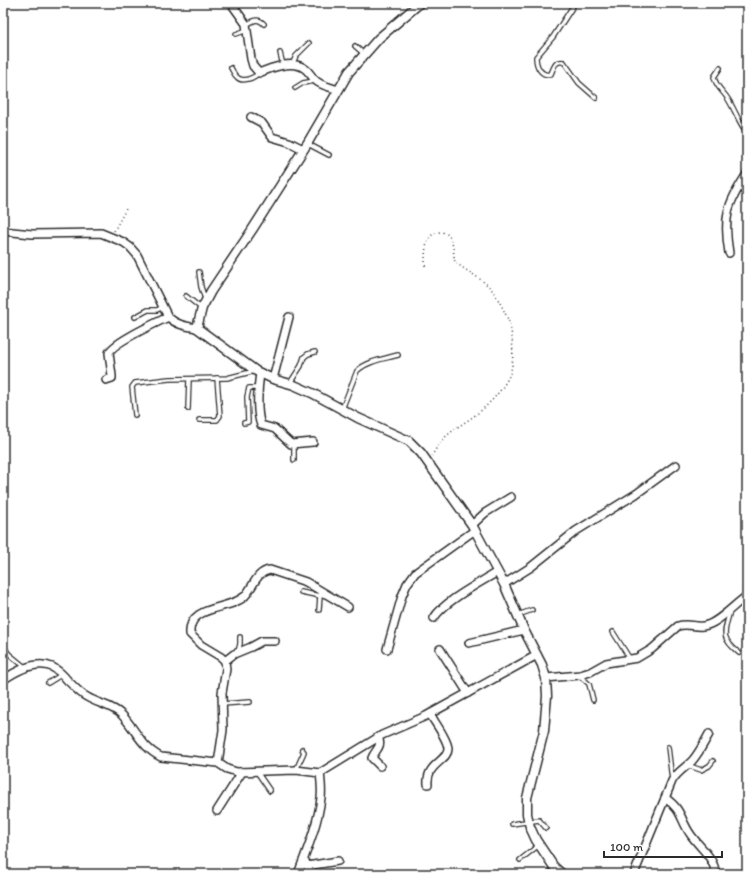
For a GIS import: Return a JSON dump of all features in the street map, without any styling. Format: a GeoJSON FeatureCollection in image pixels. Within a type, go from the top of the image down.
{"type":"FeatureCollection","features":[{"type":"Feature","properties":{"kind":"street"},"geometry":{"type":"LineString","coordinates":[[230,3],[246,27],[251,59],[259,73],[275,67],[292,66],[304,68],[321,84],[338,90]]}},
{"type":"Feature","properties":{"kind":"street"},"geometry":{"type":"LineString","coordinates":[[197,328],[202,308],[206,300],[305,146],[349,72],[364,54],[420,3]]}},
{"type":"Feature","properties":{"kind":"street"},"geometry":{"type":"LineString","coordinates":[[251,118],[262,123],[272,137],[305,146]]}},
{"type":"Feature","properties":{"kind":"street"},"geometry":{"type":"LineString","coordinates":[[729,253],[726,230],[727,213],[731,199],[747,174]]}},
{"type":"Feature","properties":{"kind":"street"},"geometry":{"type":"LineString","coordinates":[[3,231],[32,234],[90,232],[101,233],[112,237],[130,247],[137,255],[168,317],[174,323],[182,326],[197,328],[258,372],[312,393],[409,441],[421,453],[428,465],[474,528],[504,584],[524,630],[537,654],[546,678],[547,712],[526,807],[528,821],[533,834],[554,867],[562,874]]}},
{"type":"Feature","properties":{"kind":"street"},"geometry":{"type":"LineString","coordinates":[[106,380],[112,378],[109,353],[110,350],[120,342],[168,317]]}},
{"type":"Feature","properties":{"kind":"street"},"geometry":{"type":"LineString","coordinates":[[273,379],[289,318]]}},
{"type":"Feature","properties":{"kind":"street"},"geometry":{"type":"LineString","coordinates":[[258,372],[259,415],[261,426],[275,429],[290,443],[313,442]]}},
{"type":"Feature","properties":{"kind":"street"},"geometry":{"type":"LineString","coordinates":[[504,584],[531,567],[576,531],[636,494],[676,465]]}},
{"type":"Feature","properties":{"kind":"street"},"geometry":{"type":"LineString","coordinates":[[387,649],[402,596],[407,584],[415,573],[474,528],[488,510],[511,497]]}},
{"type":"Feature","properties":{"kind":"street"},"geometry":{"type":"LineString","coordinates":[[218,763],[223,730],[222,693],[226,669],[225,662],[222,657],[212,653],[190,634],[193,621],[203,612],[238,601],[244,597],[260,574],[264,571],[270,570],[277,571],[306,582],[324,595],[348,607]]}},
{"type":"Feature","properties":{"kind":"street"},"geometry":{"type":"LineString","coordinates":[[434,618],[437,612],[448,603],[497,572]]}},
{"type":"Feature","properties":{"kind":"street"},"geometry":{"type":"LineString","coordinates":[[546,678],[580,675],[606,664],[637,658],[645,654],[678,626],[682,624],[703,626],[710,625],[746,596]]}},
{"type":"Feature","properties":{"kind":"street"},"geometry":{"type":"LineString","coordinates":[[469,643],[524,630]]}},
{"type":"Feature","properties":{"kind":"street"},"geometry":{"type":"LineString","coordinates":[[225,662],[238,652],[251,648],[262,641],[275,641]]}},
{"type":"Feature","properties":{"kind":"street"},"geometry":{"type":"LineString","coordinates":[[440,649],[468,693]]}},
{"type":"Feature","properties":{"kind":"street"},"geometry":{"type":"LineString","coordinates":[[3,680],[14,672],[26,668],[47,666],[56,670],[85,696],[110,707],[120,714],[135,731],[146,748],[161,757],[218,763],[227,769],[242,772],[296,770],[320,773],[378,737],[430,714],[537,654]]}},
{"type":"Feature","properties":{"kind":"street"},"geometry":{"type":"LineString","coordinates":[[428,784],[427,777],[429,772],[433,766],[447,754],[448,748],[446,740],[430,714]]}},
{"type":"Feature","properties":{"kind":"street"},"geometry":{"type":"LineString","coordinates":[[634,874],[672,781],[680,770],[687,766],[698,754],[709,734]]}},
{"type":"Feature","properties":{"kind":"street"},"geometry":{"type":"LineString","coordinates":[[378,737],[380,744],[372,758],[380,766]]}},
{"type":"Feature","properties":{"kind":"street"},"geometry":{"type":"LineString","coordinates":[[217,811],[242,772]]}},
{"type":"Feature","properties":{"kind":"street"},"geometry":{"type":"LineString","coordinates":[[298,874],[305,863],[321,798],[320,773]]}},
{"type":"Feature","properties":{"kind":"street"},"geometry":{"type":"LineString","coordinates":[[665,798],[678,808],[691,835],[710,858],[714,865],[716,874]]}},
{"type":"Feature","properties":{"kind":"street"},"geometry":{"type":"LineString","coordinates":[[305,863],[338,861]]}},
{"type":"Feature","properties":{"kind":"street"},"geometry":{"type":"LineString","coordinates":[[305,863],[312,874]]}},
{"type":"Feature","properties":{"kind":"lane"},"geometry":{"type":"LineString","coordinates":[[575,3],[554,37],[536,57],[536,61],[539,69],[544,75],[551,74],[555,63],[564,62],[579,83],[596,98]]}},
{"type":"Feature","properties":{"kind":"lane"},"geometry":{"type":"LineString","coordinates":[[236,34],[257,20],[261,20],[264,24]]}},
{"type":"Feature","properties":{"kind":"lane"},"geometry":{"type":"LineString","coordinates":[[292,66],[296,56],[309,43]]}},
{"type":"Feature","properties":{"kind":"lane"},"geometry":{"type":"LineString","coordinates":[[354,46],[364,54]]}},
{"type":"Feature","properties":{"kind":"lane"},"geometry":{"type":"LineString","coordinates":[[280,53],[284,66]]}},
{"type":"Feature","properties":{"kind":"lane"},"geometry":{"type":"LineString","coordinates":[[231,68],[238,79],[250,79],[259,73]]}},
{"type":"Feature","properties":{"kind":"lane"},"geometry":{"type":"LineString","coordinates":[[720,68],[714,77],[715,82],[728,99],[747,133]]}},
{"type":"Feature","properties":{"kind":"lane"},"geometry":{"type":"LineString","coordinates":[[295,88],[304,83],[315,80]]}},
{"type":"Feature","properties":{"kind":"lane"},"geometry":{"type":"LineString","coordinates":[[305,146],[329,155]]}},
{"type":"Feature","properties":{"kind":"lane"},"geometry":{"type":"LineString","coordinates":[[199,272],[201,287],[206,300]]}},
{"type":"Feature","properties":{"kind":"lane"},"geometry":{"type":"LineString","coordinates":[[186,296],[202,308]]}},
{"type":"Feature","properties":{"kind":"lane"},"geometry":{"type":"LineString","coordinates":[[135,317],[148,310],[157,310],[163,307]]}},
{"type":"Feature","properties":{"kind":"lane"},"geometry":{"type":"LineString","coordinates":[[289,384],[301,366],[304,357],[315,352]]}},
{"type":"Feature","properties":{"kind":"lane"},"geometry":{"type":"LineString","coordinates":[[342,409],[357,371],[361,367],[398,355]]}},
{"type":"Feature","properties":{"kind":"lane"},"geometry":{"type":"LineString","coordinates":[[134,415],[132,387],[135,383],[169,379],[233,377],[258,372]]}},
{"type":"Feature","properties":{"kind":"lane"},"geometry":{"type":"LineString","coordinates":[[188,378],[188,409]]}},
{"type":"Feature","properties":{"kind":"lane"},"geometry":{"type":"LineString","coordinates":[[199,420],[217,420],[220,416],[217,378]]}},
{"type":"Feature","properties":{"kind":"lane"},"geometry":{"type":"LineString","coordinates":[[244,423],[248,422],[247,397],[249,388],[258,388]]}},
{"type":"Feature","properties":{"kind":"lane"},"geometry":{"type":"LineString","coordinates":[[294,444],[294,460]]}},
{"type":"Feature","properties":{"kind":"lane"},"geometry":{"type":"LineString","coordinates":[[301,592],[324,595],[319,610]]}},
{"type":"Feature","properties":{"kind":"lane"},"geometry":{"type":"LineString","coordinates":[[731,608],[725,633],[726,638],[730,644],[740,652]]}},
{"type":"Feature","properties":{"kind":"lane"},"geometry":{"type":"LineString","coordinates":[[517,615],[532,610]]}},
{"type":"Feature","properties":{"kind":"lane"},"geometry":{"type":"LineString","coordinates":[[613,632],[630,659]]}},
{"type":"Feature","properties":{"kind":"lane"},"geometry":{"type":"LineString","coordinates":[[238,652],[240,637]]}},
{"type":"Feature","properties":{"kind":"lane"},"geometry":{"type":"LineString","coordinates":[[3,646],[26,668]]}},
{"type":"Feature","properties":{"kind":"lane"},"geometry":{"type":"LineString","coordinates":[[48,683],[61,675]]}},
{"type":"Feature","properties":{"kind":"lane"},"geometry":{"type":"LineString","coordinates":[[580,675],[589,684],[593,700]]}},
{"type":"Feature","properties":{"kind":"lane"},"geometry":{"type":"LineString","coordinates":[[222,704],[250,702]]}},
{"type":"Feature","properties":{"kind":"lane"},"geometry":{"type":"LineString","coordinates":[[668,747],[672,781]]}},
{"type":"Feature","properties":{"kind":"lane"},"geometry":{"type":"LineString","coordinates":[[296,770],[304,752],[302,749]]}},
{"type":"Feature","properties":{"kind":"lane"},"geometry":{"type":"LineString","coordinates":[[687,766],[701,770],[713,761]]}},
{"type":"Feature","properties":{"kind":"lane"},"geometry":{"type":"LineString","coordinates":[[257,772],[270,791]]}},
{"type":"Feature","properties":{"kind":"lane"},"geometry":{"type":"LineString","coordinates":[[512,824],[539,820],[546,828]]}},
{"type":"Feature","properties":{"kind":"lane"},"geometry":{"type":"LineString","coordinates":[[520,860],[539,845]]}},
{"type":"Feature","properties":{"kind":"path"},"geometry":{"type":"LineString","coordinates":[[112,237],[126,209]]}},
{"type":"Feature","properties":{"kind":"path"},"geometry":{"type":"LineString","coordinates":[[425,266],[425,251],[431,236],[438,232],[448,235],[456,262],[486,284],[501,306],[509,322],[512,350],[512,366],[510,376],[504,385],[484,408],[445,436],[434,452],[428,465]]}}]}
